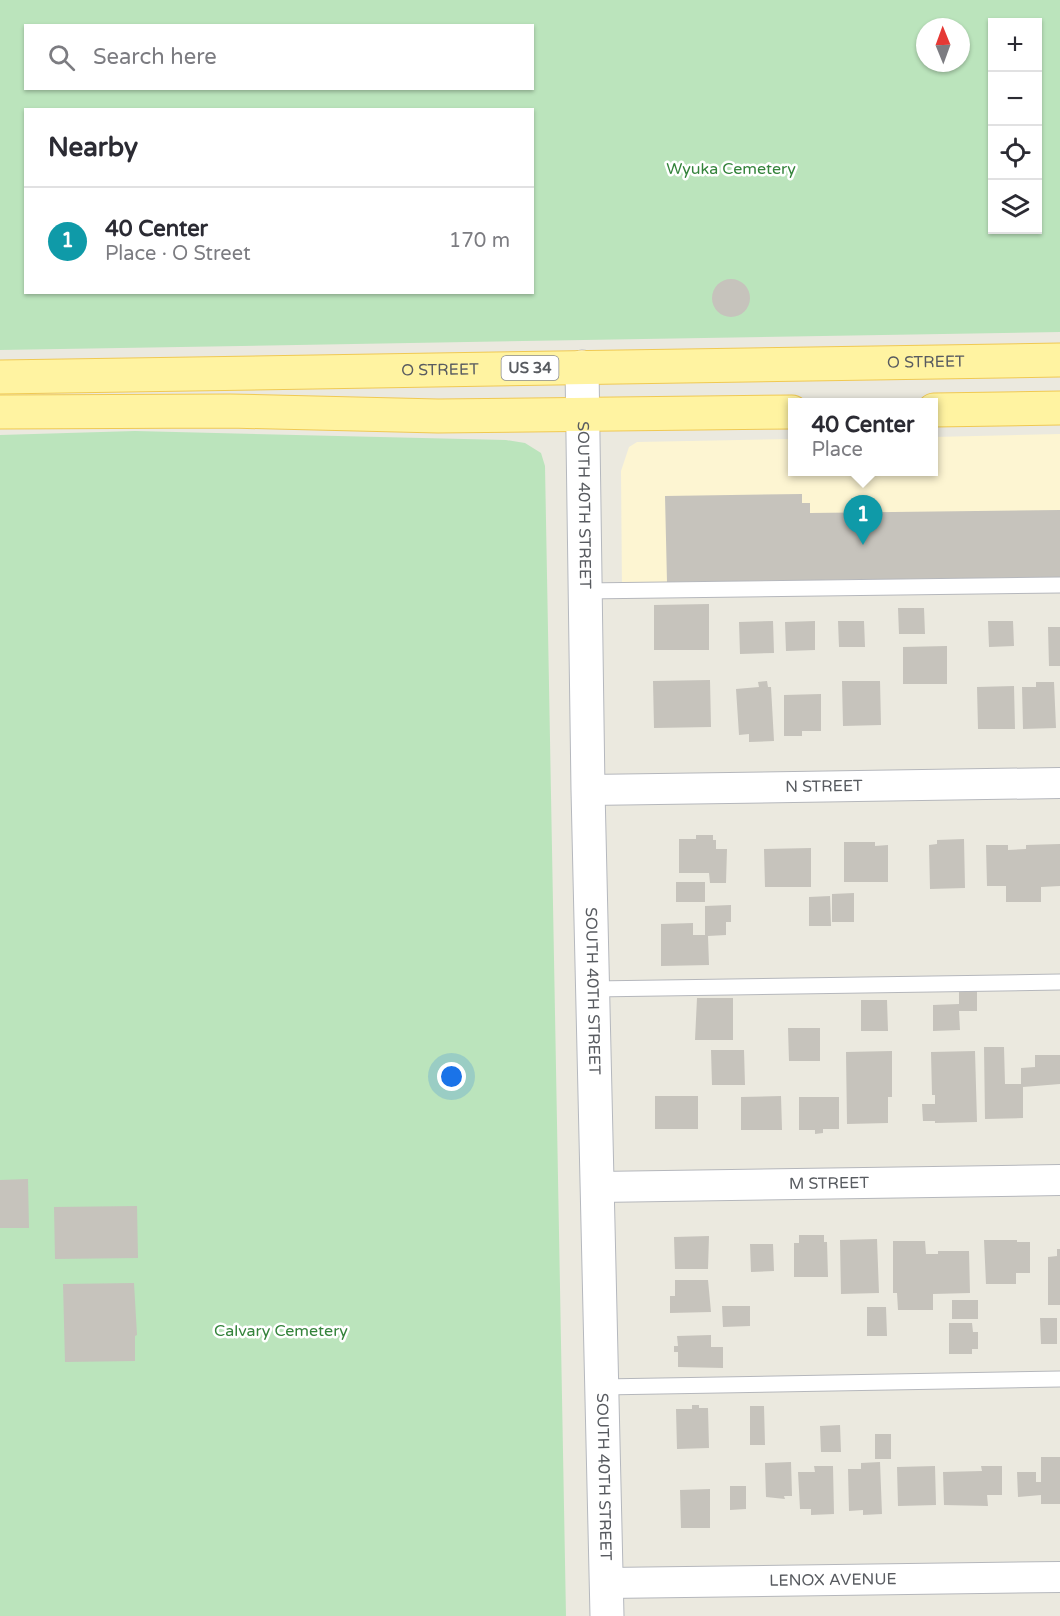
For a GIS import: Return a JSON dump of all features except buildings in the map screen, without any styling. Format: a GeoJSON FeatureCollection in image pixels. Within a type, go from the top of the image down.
{"type":"FeatureCollection","features":[{"type":"Feature","properties":{"kind":"main road","name":"O STREET"},"geometry":{"type":"LineString","coordinates":[[0,377],[1060,360]]}},
{"type":"Feature","properties":{"kind":"main road","name":"SOUTH 40TH STREET"},"geometry":{"type":"LineString","coordinates":[[582,367],[584,591],[607,1616]]}},
{"type":"Feature","properties":{"kind":"main road"},"geometry":{"type":"LineString","coordinates":[[938,410],[1060,408]]}},
{"type":"Feature","properties":{"kind":"main road"},"geometry":{"type":"LineString","coordinates":[[0,412],[230,411],[438,416],[788,412]]}},
{"type":"Feature","properties":{"kind":"street","name":"N STREET"},"geometry":{"type":"LineString","coordinates":[[588,790],[1060,783]]}},
{"type":"Feature","properties":{"kind":"street","name":"M STREET"},"geometry":{"type":"LineString","coordinates":[[598,1187],[1060,1180]]}},
{"type":"Feature","properties":{"kind":"street","name":"LENOX AVENUE"},"geometry":{"type":"LineString","coordinates":[[607,1583],[1060,1577]]}},
{"type":"Feature","properties":{"kind":"lane"},"geometry":{"type":"LineString","coordinates":[[584,591],[1060,585]]}},
{"type":"Feature","properties":{"kind":"lane"},"geometry":{"type":"LineString","coordinates":[[593,989],[1060,982]]}},
{"type":"Feature","properties":{"kind":"lane"},"geometry":{"type":"LineString","coordinates":[[602,1386],[1060,1379]]}},
{"type":"Feature","properties":{"kind":"shaded area"},"geometry":{"type":"Polygon","coordinates":[[[1060,434],[1060,585],[622,591],[621,471],[629,447],[637,442],[788,439],[788,476],[938,476],[938,437],[1060,434]]]}},
{"type":"Feature","properties":{"kind":"green space","name":"Wyuka Cemetery"},"geometry":{"type":"Polygon","coordinates":[[[0,0],[1060,0],[1060,332],[0,350],[0,0]]]}},
{"type":"Feature","properties":{"kind":"green space","name":"Calvary Cemetery"},"geometry":{"type":"Polygon","coordinates":[[[135,431],[506,440],[525,443],[541,453],[545,466],[566,1616],[0,1616],[0,435],[135,431]]]}},
{"type":"Feature","properties":{"kind":"place","name":"40 Center"},"geometry":{"type":"Point","coordinates":[863,545]}}]}
